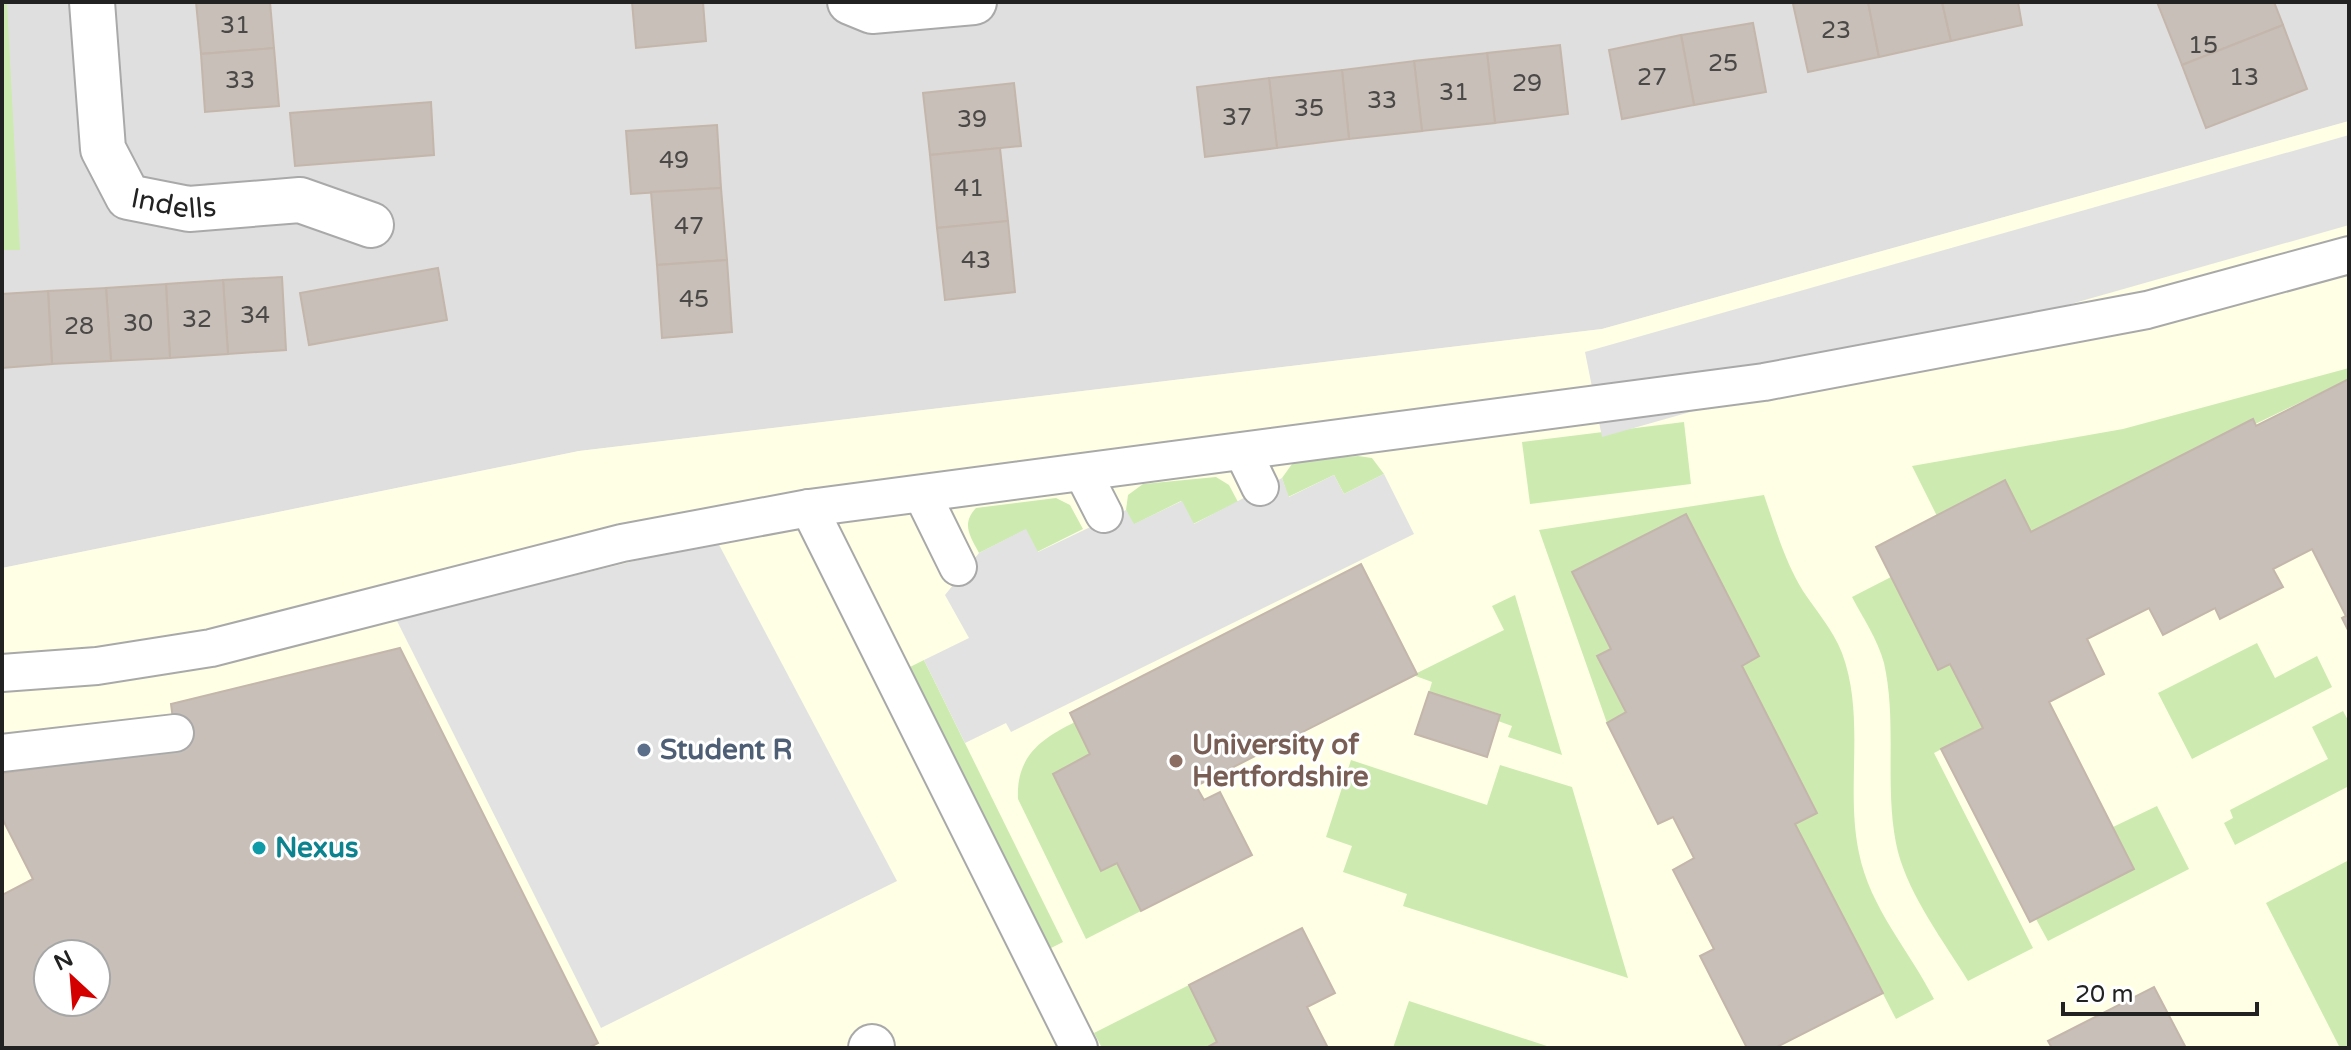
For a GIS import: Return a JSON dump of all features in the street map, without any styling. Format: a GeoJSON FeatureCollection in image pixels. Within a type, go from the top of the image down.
{"type":"FeatureCollection","features":[{"type":"Feature","properties":{"kind":"street","name":"Indells"},"geometry":{"type":"LineString","coordinates":[[92,2],[103,149],[128,197],[189,209],[300,200],[371,225]]}},
{"type":"Feature","properties":{"kind":"street"},"geometry":{"type":"LineString","coordinates":[[850,2],[872,11],[974,2]]}},
{"type":"Feature","properties":{"kind":"lane"},"geometry":{"type":"LineString","coordinates":[[2,673],[97,666],[211,648],[622,543],[809,508],[1764,382],[2147,310],[2349,255]]}},
{"type":"Feature","properties":{"kind":"lane"},"geometry":{"type":"LineString","coordinates":[[1243,452],[1260,487]]}},
{"type":"Feature","properties":{"kind":"lane"},"geometry":{"type":"LineString","coordinates":[[1083,473],[1104,514]]}},
{"type":"Feature","properties":{"kind":"lane"},"geometry":{"type":"LineString","coordinates":[[922,494],[958,567]]}},
{"type":"Feature","properties":{"kind":"lane"},"geometry":{"type":"LineString","coordinates":[[809,508],[1079,1048]]}},
{"type":"Feature","properties":{"kind":"lane"},"geometry":{"type":"LineString","coordinates":[[2,753],[175,733]]}},
{"type":"Feature","properties":{"kind":"shaded area"},"geometry":{"type":"Polygon","coordinates":[[[2,2],[2349,2],[2349,121],[1602,329],[579,451],[2,568],[2,2]]]}},
{"type":"Feature","properties":{"kind":"shaded area","name":"University of Hertfordshire"},"geometry":{"type":"Polygon","coordinates":[[[2349,121],[2349,1048],[2,1048],[2,568],[579,451],[1602,329],[2349,121]]]}},
{"type":"Feature","properties":{"kind":"shaded area"},"geometry":{"type":"Polygon","coordinates":[[[2349,135],[2349,225],[1602,437],[1585,352],[2349,135]]]}},
{"type":"Feature","properties":{"kind":"shaded area"},"geometry":{"type":"Polygon","coordinates":[[[1384,474],[1414,534],[1011,732],[1006,723],[965,743],[924,660],[969,638],[945,595],[979,553],[1026,529],[1038,552],[1126,510],[1134,524],[1182,501],[1194,524],[1282,478],[1289,497],[1334,475],[1344,494],[1384,474]]]}},
{"type":"Feature","properties":{"kind":"shaded area","name":"Student R"},"geometry":{"type":"Polygon","coordinates":[[[717,541],[897,881],[601,1028],[396,619],[717,541]]]}},
{"type":"Feature","properties":{"kind":"green space"},"geometry":{"type":"Polygon","coordinates":[[[2,2],[7,2],[20,250],[2,250],[2,2]]]}},
{"type":"Feature","properties":{"kind":"green space"},"geometry":{"type":"Polygon","coordinates":[[[2349,368],[2349,379],[2031,532],[1937,516],[1912,466],[2123,429],[2349,368]]]}},
{"type":"Feature","properties":{"kind":"green space"},"geometry":{"type":"Polygon","coordinates":[[[1684,422],[1691,484],[1530,504],[1522,442],[1684,422]]]}},
{"type":"Feature","properties":{"kind":"green space"},"geometry":{"type":"Polygon","coordinates":[[[1372,458],[1384,474],[1344,494],[1334,475],[1288,497],[1282,478],[1292,464],[1300,460],[1372,458]]]}},
{"type":"Feature","properties":{"kind":"green space"},"geometry":{"type":"Polygon","coordinates":[[[1216,477],[1229,485],[1238,502],[1193,524],[1181,501],[1133,525],[1126,510],[1128,495],[1143,484],[1216,477]]]}},
{"type":"Feature","properties":{"kind":"green space"},"geometry":{"type":"Polygon","coordinates":[[[1764,495],[1791,568],[1834,637],[1849,678],[1854,727],[1855,828],[1864,873],[1881,910],[1934,999],[1896,1019],[1795,824],[1817,812],[1742,666],[1759,656],[1686,514],[1572,572],[1611,649],[1598,657],[1626,712],[1607,723],[1539,530],[1764,495]]]}},
{"type":"Feature","properties":{"kind":"green space"},"geometry":{"type":"Polygon","coordinates":[[[1056,498],[1070,505],[1083,529],[1037,552],[1025,530],[979,553],[968,525],[976,508],[1056,498]]]}},
{"type":"Feature","properties":{"kind":"green space"},"geometry":{"type":"Polygon","coordinates":[[[1891,577],[1938,669],[1950,664],[1983,728],[1934,753],[2033,948],[1968,981],[1919,902],[1898,852],[1891,805],[1890,710],[1884,663],[1852,597],[1891,577]]]}},
{"type":"Feature","properties":{"kind":"green space"},"geometry":{"type":"Polygon","coordinates":[[[1515,595],[1562,755],[1508,737],[1512,726],[1498,721],[1500,714],[1429,692],[1432,682],[1413,675],[1504,630],[1492,606],[1515,595]]]}},
{"type":"Feature","properties":{"kind":"green space"},"geometry":{"type":"Polygon","coordinates":[[[2257,643],[2275,678],[2317,656],[2332,687],[2192,759],[2158,693],[2257,643]]]}},
{"type":"Feature","properties":{"kind":"green space"},"geometry":{"type":"Polygon","coordinates":[[[924,660],[1063,942],[1049,949],[908,668],[924,660]]]}},
{"type":"Feature","properties":{"kind":"green space"},"geometry":{"type":"Polygon","coordinates":[[[2343,711],[2349,722],[2349,786],[2235,845],[2224,823],[2233,818],[2230,810],[2328,759],[2312,727],[2343,711]]]}},
{"type":"Feature","properties":{"kind":"green space"},"geometry":{"type":"Polygon","coordinates":[[[1075,722],[1090,754],[1053,774],[1101,870],[1117,863],[1141,911],[1086,939],[1018,799],[1021,772],[1033,751],[1051,735],[1075,722]]]}},
{"type":"Feature","properties":{"kind":"green space"},"geometry":{"type":"Polygon","coordinates":[[[1351,760],[1487,805],[1500,765],[1572,787],[1628,978],[1403,906],[1407,894],[1343,872],[1352,846],[1326,837],[1351,760]]]}},
{"type":"Feature","properties":{"kind":"green space"},"geometry":{"type":"Polygon","coordinates":[[[2157,806],[2189,869],[2048,941],[2036,919],[2134,869],[2113,827],[2157,806]]]}},
{"type":"Feature","properties":{"kind":"green space"},"geometry":{"type":"Polygon","coordinates":[[[2349,860],[2349,1048],[2340,1048],[2266,903],[2349,860]]]}},
{"type":"Feature","properties":{"kind":"green space"},"geometry":{"type":"Polygon","coordinates":[[[1189,985],[1217,1042],[1206,1048],[1102,1048],[1094,1033],[1189,985]]]}},
{"type":"Feature","properties":{"kind":"green space"},"geometry":{"type":"Polygon","coordinates":[[[1409,1001],[1553,1048],[1393,1048],[1409,1001]]]}},
{"type":"Feature","properties":{"kind":"building"},"geometry":{"type":"Polygon","coordinates":[[[196,2],[270,2],[274,48],[201,54],[196,2]]]}},
{"type":"Feature","properties":{"kind":"building"},"geometry":{"type":"Polygon","coordinates":[[[632,2],[703,2],[706,41],[636,48],[632,2]]]}},
{"type":"Feature","properties":{"kind":"building"},"geometry":{"type":"Polygon","coordinates":[[[1868,2],[1879,57],[1808,72],[1793,4],[1868,2]]]}},
{"type":"Feature","properties":{"kind":"building"},"geometry":{"type":"Polygon","coordinates":[[[1868,2],[1942,2],[1951,41],[1879,57],[1868,2]]]}},
{"type":"Feature","properties":{"kind":"building"},"geometry":{"type":"Polygon","coordinates":[[[1942,2],[2018,2],[2022,25],[1951,41],[1942,2]]]}},
{"type":"Feature","properties":{"kind":"building"},"geometry":{"type":"Polygon","coordinates":[[[2157,2],[2274,2],[2283,25],[2182,65],[2157,2]]]}},
{"type":"Feature","properties":{"kind":"building"},"geometry":{"type":"Polygon","coordinates":[[[1753,23],[1766,92],[1694,105],[1681,35],[1753,23]]]}},
{"type":"Feature","properties":{"kind":"building"},"geometry":{"type":"Polygon","coordinates":[[[2283,25],[2307,89],[2206,128],[2182,65],[2283,25]]]}},
{"type":"Feature","properties":{"kind":"building"},"geometry":{"type":"Polygon","coordinates":[[[1681,35],[1694,105],[1622,119],[1609,50],[1681,35]]]}},
{"type":"Feature","properties":{"kind":"building"},"geometry":{"type":"Polygon","coordinates":[[[1560,45],[1568,114],[1495,123],[1487,53],[1560,45]]]}},
{"type":"Feature","properties":{"kind":"building"},"geometry":{"type":"Polygon","coordinates":[[[274,48],[279,106],[205,112],[201,54],[274,48]]]}},
{"type":"Feature","properties":{"kind":"building"},"geometry":{"type":"Polygon","coordinates":[[[1487,53],[1495,123],[1422,131],[1414,61],[1487,53]]]}},
{"type":"Feature","properties":{"kind":"building"},"geometry":{"type":"Polygon","coordinates":[[[1414,61],[1422,131],[1349,139],[1342,70],[1414,61]]]}},
{"type":"Feature","properties":{"kind":"building"},"geometry":{"type":"Polygon","coordinates":[[[1342,70],[1349,139],[1277,148],[1269,78],[1342,70]]]}},
{"type":"Feature","properties":{"kind":"building"},"geometry":{"type":"Polygon","coordinates":[[[1269,78],[1277,148],[1205,157],[1197,87],[1269,78]]]}},
{"type":"Feature","properties":{"kind":"building"},"geometry":{"type":"Polygon","coordinates":[[[1014,83],[1021,146],[930,155],[923,93],[1014,83]]]}},
{"type":"Feature","properties":{"kind":"building"},"geometry":{"type":"Polygon","coordinates":[[[431,102],[434,155],[295,166],[290,113],[431,102]]]}},
{"type":"Feature","properties":{"kind":"building"},"geometry":{"type":"Polygon","coordinates":[[[717,125],[721,188],[631,194],[626,131],[717,125]]]}},
{"type":"Feature","properties":{"kind":"building"},"geometry":{"type":"Polygon","coordinates":[[[1000,148],[1008,221],[937,228],[930,155],[1000,148]]]}},
{"type":"Feature","properties":{"kind":"building"},"geometry":{"type":"Polygon","coordinates":[[[721,188],[727,260],[657,265],[651,192],[721,188]]]}},
{"type":"Feature","properties":{"kind":"building"},"geometry":{"type":"Polygon","coordinates":[[[1008,221],[1015,292],[945,300],[937,228],[1008,221]]]}},
{"type":"Feature","properties":{"kind":"building"},"geometry":{"type":"Polygon","coordinates":[[[727,260],[732,332],[662,338],[657,265],[727,260]]]}},
{"type":"Feature","properties":{"kind":"building"},"geometry":{"type":"Polygon","coordinates":[[[438,268],[447,320],[309,345],[300,293],[438,268]]]}},
{"type":"Feature","properties":{"kind":"building"},"geometry":{"type":"Polygon","coordinates":[[[282,277],[286,350],[228,354],[223,280],[282,277]]]}},
{"type":"Feature","properties":{"kind":"building"},"geometry":{"type":"Polygon","coordinates":[[[223,280],[228,354],[170,358],[166,284],[223,280]]]}},
{"type":"Feature","properties":{"kind":"building"},"geometry":{"type":"Polygon","coordinates":[[[166,284],[170,358],[111,361],[106,288],[166,284]]]}},
{"type":"Feature","properties":{"kind":"building"},"geometry":{"type":"Polygon","coordinates":[[[106,288],[111,361],[52,364],[48,291],[106,288]]]}},
{"type":"Feature","properties":{"kind":"building"},"geometry":{"type":"Polygon","coordinates":[[[48,291],[52,364],[2,368],[2,294],[48,291]]]}},
{"type":"Feature","properties":{"kind":"building"},"geometry":{"type":"Polygon","coordinates":[[[2349,379],[2349,632],[2342,618],[2346,616],[2312,549],[2273,569],[2283,587],[2220,619],[2215,608],[2163,635],[2149,608],[2087,639],[2104,674],[2049,702],[2134,869],[2030,922],[1941,749],[1983,728],[1950,664],[1938,670],[1876,547],[2005,480],[2031,532],[2253,419],[2256,426],[2349,379]]]}},
{"type":"Feature","properties":{"kind":"building"},"geometry":{"type":"Polygon","coordinates":[[[1686,514],[1759,656],[1742,666],[1817,813],[1795,824],[1883,993],[1775,1048],[1747,1048],[1700,956],[1714,949],[1673,870],[1694,858],[1673,817],[1658,824],[1607,723],[1626,712],[1597,656],[1611,649],[1572,572],[1686,514]]]}},
{"type":"Feature","properties":{"kind":"building"},"geometry":{"type":"Polygon","coordinates":[[[1361,564],[1417,674],[1196,786],[1204,800],[1220,792],[1252,855],[1141,911],[1117,863],[1101,871],[1053,774],[1090,754],[1070,713],[1361,564]]]}},
{"type":"Feature","properties":{"kind":"building","name":"Nexus"},"geometry":{"type":"Polygon","coordinates":[[[400,648],[598,1043],[588,1048],[2,1048],[2,895],[33,879],[2,818],[2,773],[177,750],[171,704],[400,648]]]}},
{"type":"Feature","properties":{"kind":"building"},"geometry":{"type":"Polygon","coordinates":[[[1429,692],[1500,715],[1487,757],[1415,734],[1429,692]]]}},
{"type":"Feature","properties":{"kind":"building"},"geometry":{"type":"Polygon","coordinates":[[[1302,928],[1335,993],[1307,1007],[1328,1048],[1206,1048],[1217,1042],[1189,985],[1302,928]]]}},
{"type":"Feature","properties":{"kind":"building"},"geometry":{"type":"Polygon","coordinates":[[[2154,987],[2186,1048],[2052,1048],[2048,1041],[2154,987]]]}},
{"type":"Feature","properties":{"kind":"place","name":"Student R"},"geometry":{"type":"Point","coordinates":[644,750]}},
{"type":"Feature","properties":{"kind":"place","name":"University of Hertfordshire"},"geometry":{"type":"Point","coordinates":[1176,761]}},
{"type":"Feature","properties":{"kind":"place","name":"Nexus"},"geometry":{"type":"Point","coordinates":[259,848]}}]}
